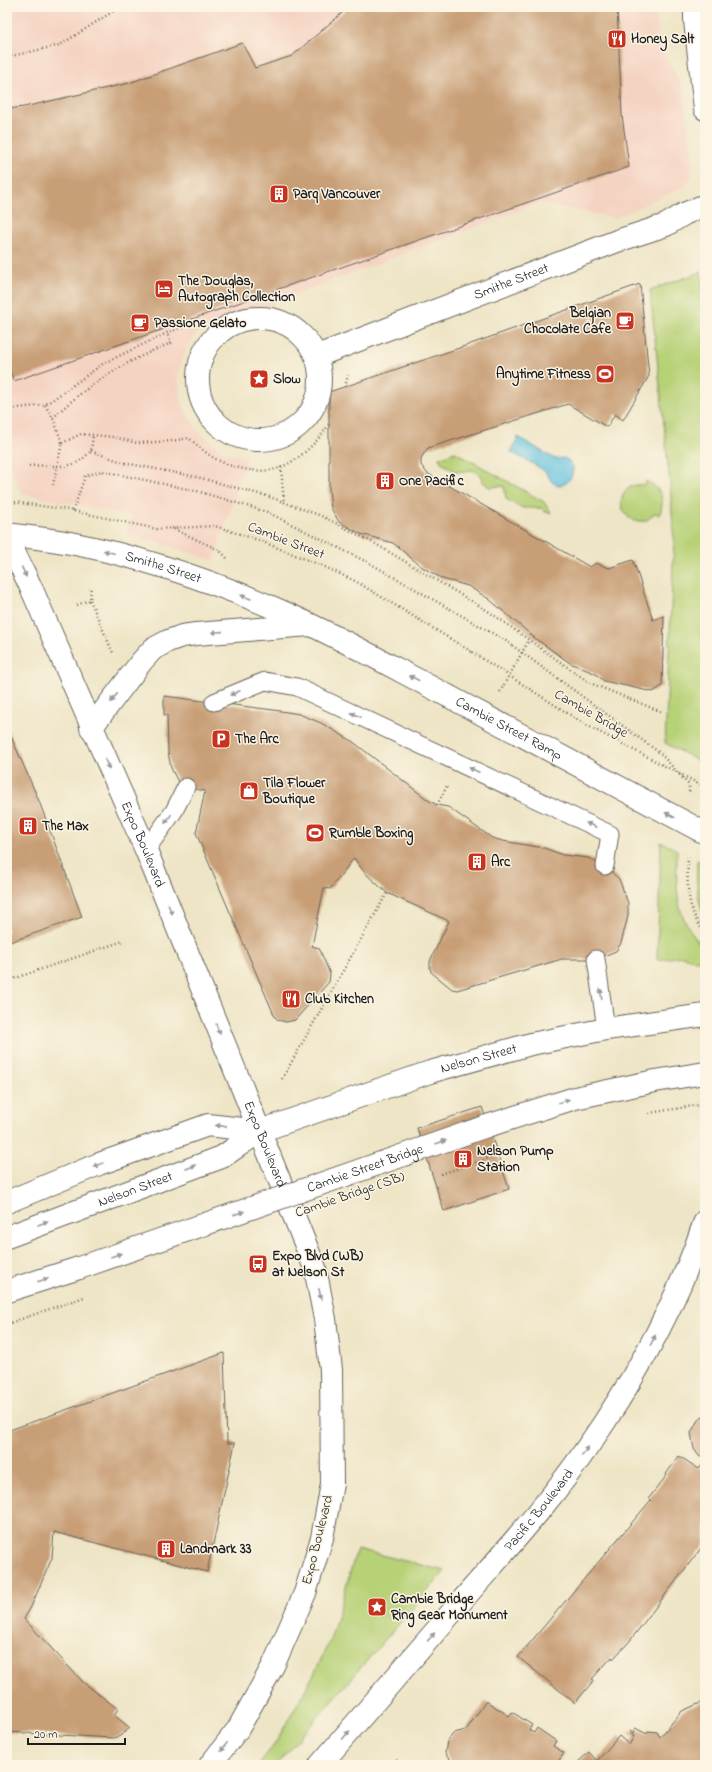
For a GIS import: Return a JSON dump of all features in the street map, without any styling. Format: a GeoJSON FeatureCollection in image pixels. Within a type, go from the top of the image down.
{"type":"FeatureCollection","features":[{"type":"Feature","properties":{"kind":"main road"},"geometry":{"type":"LineString","coordinates":[[695,7],[695,21],[705,109]]}},
{"type":"Feature","properties":{"kind":"main road","name":"Smithe Street"},"geometry":{"type":"LineString","coordinates":[[317,356],[617,241],[666,225],[684,214],[705,205]]}},
{"type":"Feature","properties":{"kind":"main road"},"geometry":{"type":"LineString","coordinates":[[250,318],[271,318],[291,326],[307,340],[317,356],[321,376],[318,395],[310,413],[296,427],[279,437],[260,440],[240,437],[223,428],[209,414],[201,396],[198,377],[202,356],[213,338],[230,325],[250,318]]}},
{"type":"Feature","properties":{"kind":"main road","name":"Smithe Street"},"geometry":{"type":"LineString","coordinates":[[7,534],[68,542],[140,560],[204,581],[312,625]]}},
{"type":"Feature","properties":{"kind":"main road","name":"Expo Boulevard"},"geometry":{"type":"LineString","coordinates":[[7,537],[33,592],[91,728],[146,850],[316,1268],[325,1319],[331,1370],[332,1484],[322,1538],[305,1593],[273,1666],[238,1729],[210,1765]]}},
{"type":"Feature","properties":{"kind":"main road"},"geometry":{"type":"LineString","coordinates":[[91,728],[142,661],[153,649],[168,641],[182,636],[196,634],[312,625]]}},
{"type":"Feature","properties":{"kind":"main road","name":"Cambie Street Ramp"},"geometry":{"type":"LineString","coordinates":[[312,625],[705,833]]}},
{"type":"Feature","properties":{"kind":"main road","name":"Nelson Street"},"geometry":{"type":"LineString","coordinates":[[7,1237],[222,1157],[260,1131],[443,1068],[531,1044],[606,1029],[705,1015]]}},
{"type":"Feature","properties":{"kind":"main road","name":"Cambie Street Bridge"},"geometry":{"type":"LineString","coordinates":[[7,1291],[79,1268],[487,1126],[567,1100],[655,1080],[705,1073]]}},
{"type":"Feature","properties":{"kind":"main road","name":"Nelson Street"},"geometry":{"type":"LineString","coordinates":[[7,1202],[99,1164],[208,1125],[260,1131]]}},
{"type":"Feature","properties":{"kind":"main road","name":"Pacific Boulevard"},"geometry":{"type":"LineString","coordinates":[[320,1765],[504,1551],[565,1478],[589,1445],[643,1359],[695,1249],[705,1221]]}},
{"type":"Feature","properties":{"kind":"lane"},"geometry":{"type":"LineString","coordinates":[[214,702],[265,681],[298,687],[610,834],[605,866]]}},
{"type":"Feature","properties":{"kind":"lane"},"geometry":{"type":"LineString","coordinates":[[146,850],[174,811],[186,787]]}},
{"type":"Feature","properties":{"kind":"lane"},"geometry":{"type":"LineString","coordinates":[[596,959],[606,1029]]}},
{"type":"Feature","properties":{"kind":"path"},"geometry":{"type":"LineString","coordinates":[[7,57],[60,45],[120,7]]}},
{"type":"Feature","properties":{"kind":"path"},"geometry":{"type":"LineString","coordinates":[[7,409],[44,405],[104,363],[167,333],[197,321]]}},
{"type":"Feature","properties":{"kind":"path"},"geometry":{"type":"LineString","coordinates":[[53,418],[76,396],[111,373],[171,343],[167,333]]}},
{"type":"Feature","properties":{"kind":"path"},"geometry":{"type":"LineString","coordinates":[[345,387],[348,372]]}},
{"type":"Feature","properties":{"kind":"path"},"geometry":{"type":"LineString","coordinates":[[44,405],[53,418],[62,443],[52,485]]}},
{"type":"Feature","properties":{"kind":"path"},"geometry":{"type":"LineString","coordinates":[[62,443],[81,434],[114,437],[137,443],[172,441],[189,438],[204,452],[225,464],[248,469],[267,470],[281,468],[318,441],[329,424]]}},
{"type":"Feature","properties":{"kind":"path"},"geometry":{"type":"LineString","coordinates":[[29,466],[40,464],[57,466],[77,463],[91,451],[93,435]]}},
{"type":"Feature","properties":{"kind":"path"},"geometry":{"type":"LineString","coordinates":[[91,451],[125,463],[197,477],[284,503],[324,517],[374,543],[488,611],[590,683],[662,712]]}},
{"type":"Feature","properties":{"kind":"path"},"geometry":{"type":"LineString","coordinates":[[281,468],[284,503]]}},
{"type":"Feature","properties":{"kind":"path"},"geometry":{"type":"LineString","coordinates":[[7,501],[73,511],[85,476],[102,471],[197,491],[267,512],[371,564],[506,641],[660,753]]}},
{"type":"Feature","properties":{"kind":"path","name":"Cambie Street"},"geometry":{"type":"LineString","coordinates":[[73,511],[157,529],[214,526],[258,540],[325,567],[357,582],[472,652]]}},
{"type":"Feature","properties":{"kind":"path"},"geometry":{"type":"LineString","coordinates":[[91,586],[90,600],[114,654]]}},
{"type":"Feature","properties":{"kind":"path"},"geometry":{"type":"LineString","coordinates":[[77,604],[90,600]]}},
{"type":"Feature","properties":{"kind":"path","name":"Cambie Bridge"},"geometry":{"type":"LineString","coordinates":[[472,652],[586,725],[705,787]]}},
{"type":"Feature","properties":{"kind":"path"},"geometry":{"type":"LineString","coordinates":[[282,1079],[387,892]]}},
{"type":"Feature","properties":{"kind":"path"},"geometry":{"type":"LineString","coordinates":[[7,981],[123,940]]}},
{"type":"Feature","properties":{"kind":"path"},"geometry":{"type":"LineString","coordinates":[[642,1115],[705,1104]]}},
{"type":"Feature","properties":{"kind":"path"},"geometry":{"type":"LineString","coordinates":[[437,1176],[520,1147]]}},
{"type":"Feature","properties":{"kind":"path"},"geometry":{"type":"LineString","coordinates":[[7,1324],[90,1295]]}},
{"type":"Feature","properties":{"kind":"path"},"geometry":{"type":"LineString","coordinates":[[396,1760],[404,1765]]}},
{"type":"Feature","properties":{"kind":"shaded area","name":"Parq Vancouver"},"geometry":{"type":"Polygon","coordinates":[[[7,7],[655,7],[660,46],[683,88],[693,164],[692,174],[689,182],[682,188],[615,218],[540,203],[200,330],[189,343],[177,374],[182,401],[187,414],[204,437],[226,453],[247,458],[214,561],[172,547],[127,535],[131,516],[23,494],[20,491],[7,458],[7,7]]]}},
{"type":"Feature","properties":{"kind":"green space"},"geometry":{"type":"Polygon","coordinates":[[[701,272],[705,309],[705,765],[665,743],[674,541],[670,484],[650,290],[701,272]]]}},
{"type":"Feature","properties":{"kind":"green space"},"geometry":{"type":"Polygon","coordinates":[[[455,452],[544,502],[551,513],[545,512],[541,508],[522,508],[506,499],[504,486],[489,487],[483,482],[481,476],[473,470],[456,472],[442,463],[439,458],[455,452]]]}},
{"type":"Feature","properties":{"kind":"green space"},"geometry":{"type":"Polygon","coordinates":[[[646,481],[659,491],[662,499],[661,510],[659,515],[655,513],[646,521],[634,521],[627,516],[623,510],[621,503],[622,497],[625,491],[630,487],[645,485],[646,481]]]}},
{"type":"Feature","properties":{"kind":"green space"},"geometry":{"type":"Polygon","coordinates":[[[661,842],[677,850],[677,892],[679,903],[687,925],[705,949],[705,959],[694,960],[682,956],[657,960],[661,842]]]}},
{"type":"Feature","properties":{"kind":"green space"},"geometry":{"type":"Polygon","coordinates":[[[697,860],[705,864],[705,916],[697,889],[697,860]]]}},
{"type":"Feature","properties":{"kind":"green space"},"geometry":{"type":"Polygon","coordinates":[[[357,1549],[445,1571],[276,1765],[258,1765],[275,1744],[314,1674],[331,1638],[357,1549]]]}},
{"type":"Feature","properties":{"kind":"water"},"geometry":{"type":"Polygon","coordinates":[[[518,437],[555,459],[564,458],[568,460],[573,467],[572,476],[569,480],[563,485],[555,484],[543,470],[511,452],[518,437]]]}},
{"type":"Feature","properties":{"kind":"building","name":"Parq Vancouver"},"geometry":{"type":"Polygon","coordinates":[[[349,7],[617,7],[622,115],[629,167],[14,381],[7,365],[7,109],[24,107],[129,83],[242,43],[255,68],[292,56],[349,7]]]}},
{"type":"Feature","properties":{"kind":"building","name":"One Pacific"},"geometry":{"type":"Polygon","coordinates":[[[640,284],[649,376],[623,420],[615,414],[607,427],[568,404],[428,448],[421,458],[421,465],[427,473],[590,567],[596,563],[609,568],[633,560],[653,620],[664,616],[662,686],[653,692],[604,681],[596,674],[570,663],[536,639],[489,599],[468,586],[443,579],[422,567],[393,543],[361,534],[339,522],[331,508],[329,489],[329,392],[640,284]]]}},
{"type":"Feature","properties":{"kind":"building","name":"Arc"},"geometry":{"type":"Polygon","coordinates":[[[164,696],[299,714],[321,723],[352,741],[428,800],[437,805],[448,807],[492,838],[544,848],[563,855],[588,858],[605,866],[619,879],[628,903],[628,916],[621,943],[616,951],[596,959],[562,959],[457,990],[452,989],[431,972],[430,968],[430,961],[449,921],[387,893],[365,873],[354,858],[330,889],[324,888],[312,946],[319,948],[330,974],[329,982],[295,1020],[286,1022],[278,1020],[275,1017],[196,833],[205,791],[186,787],[177,780],[171,768],[168,752],[167,715],[164,715],[164,696]]]}},
{"type":"Feature","properties":{"kind":"building","name":"The Max"},"geometry":{"type":"Polygon","coordinates":[[[7,727],[39,801],[82,917],[7,943],[7,727]]]}},
{"type":"Feature","properties":{"kind":"building","name":"Nelson Pump Station"},"geometry":{"type":"Polygon","coordinates":[[[482,1107],[509,1189],[444,1211],[417,1128],[482,1107]]]}},
{"type":"Feature","properties":{"kind":"building","name":"Landmark 33"},"geometry":{"type":"Polygon","coordinates":[[[224,1353],[227,1443],[235,1443],[207,1572],[54,1532],[52,1558],[31,1607],[24,1619],[83,1682],[118,1709],[114,1715],[130,1728],[120,1736],[113,1738],[7,1732],[7,1431],[224,1353]]]}},
{"type":"Feature","properties":{"kind":"building"},"geometry":{"type":"Polygon","coordinates":[[[705,1416],[705,1459],[699,1456],[694,1449],[691,1433],[698,1420],[705,1416]]]}},
{"type":"Feature","properties":{"kind":"building"},"geometry":{"type":"Polygon","coordinates":[[[679,1456],[699,1469],[705,1461],[705,1543],[629,1642],[613,1659],[612,1657],[592,1679],[594,1680],[575,1703],[518,1657],[651,1500],[649,1498],[667,1475],[666,1474],[679,1456]]]}},
{"type":"Feature","properties":{"kind":"building"},"geometry":{"type":"Polygon","coordinates":[[[486,1701],[509,1716],[512,1712],[532,1725],[529,1730],[534,1733],[537,1728],[556,1741],[553,1746],[564,1753],[556,1765],[452,1764],[445,1753],[447,1741],[454,1733],[466,1730],[486,1701]]]}},
{"type":"Feature","properties":{"kind":"building"},"geometry":{"type":"Polygon","coordinates":[[[705,1701],[705,1765],[575,1765],[589,1752],[597,1761],[619,1736],[629,1745],[634,1736],[630,1734],[630,1731],[633,1733],[635,1728],[647,1734],[648,1731],[657,1732],[660,1737],[682,1711],[705,1701]]]}},
{"type":"Feature","properties":{"kind":"place","name":"Honey Salt"},"geometry":{"type":"Point","coordinates":[617,39]}},
{"type":"Feature","properties":{"kind":"place","name":"Parq Vancouver"},"geometry":{"type":"Point","coordinates":[279,194]}},
{"type":"Feature","properties":{"kind":"place","name":"The Douglas, Autograph Collection"},"geometry":{"type":"Point","coordinates":[164,289]}},
{"type":"Feature","properties":{"kind":"place","name":"Belgian Chocolate Cafe"},"geometry":{"type":"Point","coordinates":[625,321]}},
{"type":"Feature","properties":{"kind":"place","name":"Passione Gelato"},"geometry":{"type":"Point","coordinates":[140,323]}},
{"type":"Feature","properties":{"kind":"place","name":"Anytime Fitness"},"geometry":{"type":"Point","coordinates":[605,374]}},
{"type":"Feature","properties":{"kind":"place","name":"Slow"},"geometry":{"type":"Point","coordinates":[259,379]}},
{"type":"Feature","properties":{"kind":"place","name":"One Pacific"},"geometry":{"type":"Point","coordinates":[385,481]}},
{"type":"Feature","properties":{"kind":"place","name":"The Arc"},"geometry":{"type":"Point","coordinates":[221,739]}},
{"type":"Feature","properties":{"kind":"place","name":"Tila Flower Boutique"},"geometry":{"type":"Point","coordinates":[249,791]}},
{"type":"Feature","properties":{"kind":"place","name":"The Max"},"geometry":{"type":"Point","coordinates":[28,826]}},
{"type":"Feature","properties":{"kind":"place","name":"Rumble Boxing"},"geometry":{"type":"Point","coordinates":[315,833]}},
{"type":"Feature","properties":{"kind":"place","name":"Arc"},"geometry":{"type":"Point","coordinates":[477,862]}},
{"type":"Feature","properties":{"kind":"place","name":"Club Kitchen"},"geometry":{"type":"Point","coordinates":[291,999]}},
{"type":"Feature","properties":{"kind":"place","name":"Nelson Pump Station"},"geometry":{"type":"Point","coordinates":[463,1159]}},
{"type":"Feature","properties":{"kind":"place","name":"Expo Blvd (WB) at Nelson St"},"geometry":{"type":"Point","coordinates":[258,1264]}},
{"type":"Feature","properties":{"kind":"place","name":"Landmark 33"},"geometry":{"type":"Point","coordinates":[166,1549]}},
{"type":"Feature","properties":{"kind":"place","name":"Cambie Bridge Ring Gear Monument"},"geometry":{"type":"Point","coordinates":[377,1607]}}]}
